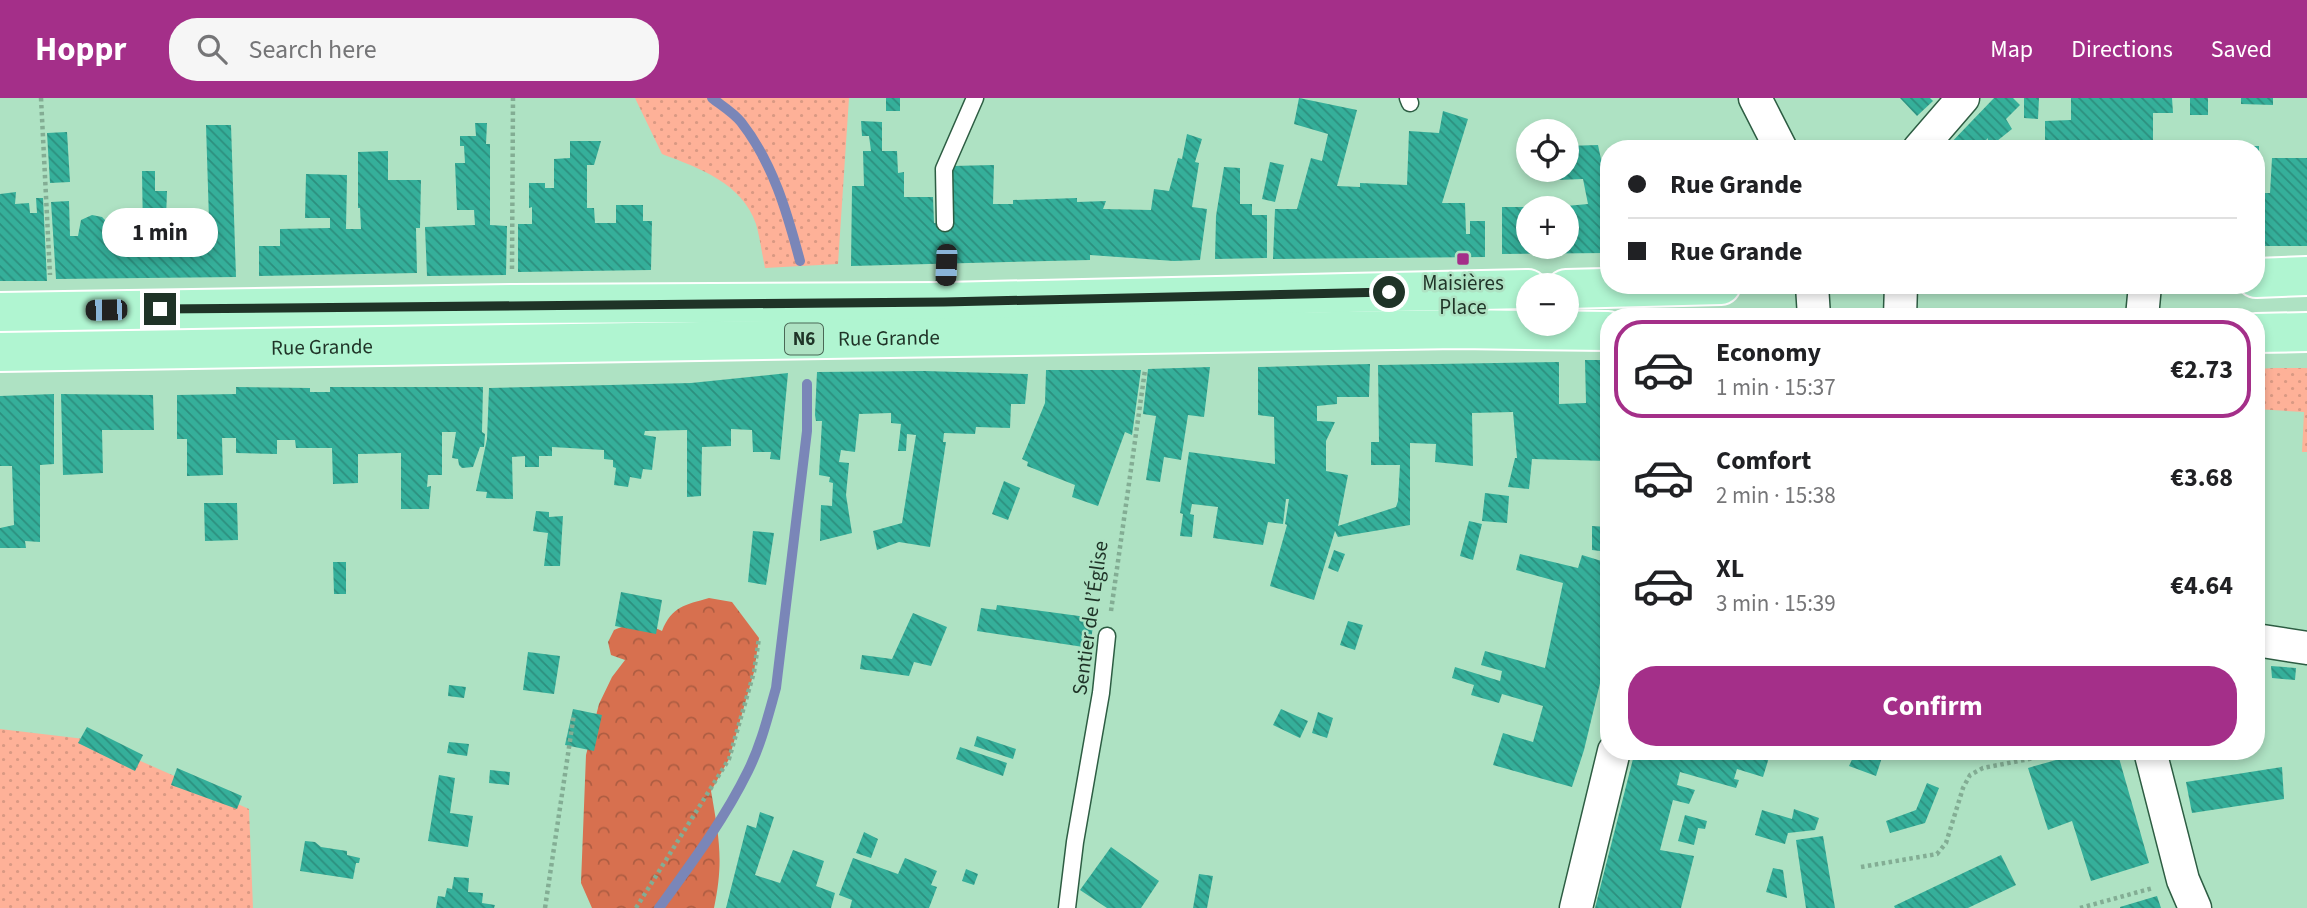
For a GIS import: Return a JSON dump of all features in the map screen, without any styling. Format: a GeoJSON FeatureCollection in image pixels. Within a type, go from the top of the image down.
{"type":"FeatureCollection","features":[{"type":"Feature","properties":{"kind":"main road"},"geometry":{"type":"LineString","coordinates":[[2265,278],[2307,276]]}},
{"type":"Feature","properties":{"kind":"main road"},"geometry":{"type":"LineString","coordinates":[[1579,289],[1600,288]]}},
{"type":"Feature","properties":{"kind":"main road","name":"Rue Grande"},"geometry":{"type":"LineString","coordinates":[[0,312],[512,304],[944,302],[1516,289]]}},
{"type":"Feature","properties":{"kind":"main road","name":"Rue Grande"},"geometry":{"type":"LineString","coordinates":[[0,352],[1151,333],[1458,329],[1600,331]]}},
{"type":"Feature","properties":{"kind":"main road"},"geometry":{"type":"LineString","coordinates":[[2265,333],[2307,332]]}},
{"type":"Feature","properties":{"kind":"street"},"geometry":{"type":"LineString","coordinates":[[1755,98],[1776,140]]}},
{"type":"Feature","properties":{"kind":"street"},"geometry":{"type":"LineString","coordinates":[[1927,140],[1963,98]]}},
{"type":"Feature","properties":{"kind":"street"},"geometry":{"type":"LineString","coordinates":[[2265,641],[2307,648]]}},
{"type":"Feature","properties":{"kind":"street"},"geometry":{"type":"LineString","coordinates":[[1576,908],[1612,760]]}},
{"type":"Feature","properties":{"kind":"street"},"geometry":{"type":"LineString","coordinates":[[2152,760],[2189,894]]}},
{"type":"Feature","properties":{"kind":"lane"},"geometry":{"type":"LineString","coordinates":[[945,223],[944,169],[975,98]]}},
{"type":"Feature","properties":{"kind":"lane"},"geometry":{"type":"LineString","coordinates":[[944,302],[946,265]]}},
{"type":"Feature","properties":{"kind":"lane","name":"Sentier de l’Église"},"geometry":{"type":"LineString","coordinates":[[1067,908],[1075,842],[1101,693],[1107,636]]}},
{"type":"Feature","properties":{"kind":"path"},"geometry":{"type":"LineString","coordinates":[[41,98],[52,311]]}},
{"type":"Feature","properties":{"kind":"path"},"geometry":{"type":"LineString","coordinates":[[512,304],[513,98]]}},
{"type":"Feature","properties":{"kind":"path","name":"Sentier de l’Église"},"geometry":{"type":"LineString","coordinates":[[1107,636],[1151,333]]}},
{"type":"Feature","properties":{"kind":"path"},"geometry":{"type":"LineString","coordinates":[[636,908],[729,759],[754,672],[759,638]]}},
{"type":"Feature","properties":{"kind":"path"},"geometry":{"type":"LineString","coordinates":[[544,908],[574,714]]}},
{"type":"Feature","properties":{"kind":"path"},"geometry":{"type":"LineString","coordinates":[[1861,867],[1937,854],[1946,844],[1963,788],[1970,775],[1983,768],[2024,760]]}},
{"type":"Feature","properties":{"kind":"path"},"geometry":{"type":"LineString","coordinates":[[2080,908],[2189,894]]}},
{"type":"Feature","properties":{"kind":"shaded area"},"geometry":{"type":"Polygon","coordinates":[[[635,98],[849,98],[838,264],[765,268],[756,224],[741,198],[704,171],[662,154],[635,98]]]}},
{"type":"Feature","properties":{"kind":"shaded area"},"geometry":{"type":"Polygon","coordinates":[[[2307,368],[2307,452],[2302,452],[2304,412],[2265,410],[2265,369],[2307,368]]]}},
{"type":"Feature","properties":{"kind":"shaded area"},"geometry":{"type":"Polygon","coordinates":[[[0,729],[93,740],[249,809],[253,908],[0,908],[0,729]]]}},
{"type":"Feature","properties":{"kind":"green space"},"geometry":{"type":"Polygon","coordinates":[[[709,598],[732,602],[759,638],[754,672],[729,759],[711,791],[719,849],[719,876],[714,908],[592,908],[581,883],[586,755],[599,704],[612,677],[625,660],[611,655],[608,642],[614,630],[628,626],[638,624],[662,631],[675,611],[709,598]]]}},
{"type":"Feature","properties":{"kind":"building"},"geometry":{"type":"Polygon","coordinates":[[[886,98],[900,98],[900,111],[886,111],[886,98]]]}},
{"type":"Feature","properties":{"kind":"building"},"geometry":{"type":"Polygon","coordinates":[[[1299,98],[1357,110],[1337,186],[1360,187],[1360,183],[1407,185],[1409,131],[1439,133],[1443,111],[1468,119],[1442,203],[1465,203],[1466,234],[1470,234],[1470,221],[1485,221],[1485,257],[1273,259],[1275,209],[1297,209],[1311,158],[1322,161],[1328,134],[1294,124],[1299,98]]]}},
{"type":"Feature","properties":{"kind":"building"},"geometry":{"type":"Polygon","coordinates":[[[1900,98],[1930,98],[1933,101],[1917,116],[1900,98]]]}},
{"type":"Feature","properties":{"kind":"building"},"geometry":{"type":"Polygon","coordinates":[[[1994,98],[2013,98],[2020,105],[2006,119],[2012,129],[1998,140],[1954,140],[1994,98]]]}},
{"type":"Feature","properties":{"kind":"building"},"geometry":{"type":"Polygon","coordinates":[[[2024,98],[2039,98],[2038,119],[2024,118],[2024,98]]]}},
{"type":"Feature","properties":{"kind":"building"},"geometry":{"type":"Polygon","coordinates":[[[2071,98],[2172,98],[2173,113],[2153,113],[2153,140],[2045,140],[2045,121],[2071,120],[2071,98]]]}},
{"type":"Feature","properties":{"kind":"building"},"geometry":{"type":"Polygon","coordinates":[[[2190,98],[2208,98],[2208,115],[2190,115],[2190,98]]]}},
{"type":"Feature","properties":{"kind":"building"},"geometry":{"type":"Polygon","coordinates":[[[2241,98],[2273,98],[2273,105],[2241,104],[2241,98]]]}},
{"type":"Feature","properties":{"kind":"building"},"geometry":{"type":"Polygon","coordinates":[[[861,121],[882,122],[882,151],[897,151],[898,173],[904,172],[904,197],[933,197],[934,223],[953,222],[952,166],[994,165],[993,204],[1013,204],[1013,200],[1077,198],[1077,202],[1106,201],[1103,209],[1151,210],[1154,189],[1169,191],[1178,158],[1182,159],[1187,134],[1202,139],[1195,162],[1199,163],[1192,207],[1207,209],[1200,260],[1174,261],[1090,255],[1090,260],[851,266],[852,186],[864,186],[863,151],[871,151],[869,136],[862,136],[861,121]]]}},
{"type":"Feature","properties":{"kind":"building"},"geometry":{"type":"Polygon","coordinates":[[[475,123],[487,123],[486,144],[490,144],[490,225],[507,226],[506,275],[427,276],[425,227],[475,225],[474,210],[457,210],[455,163],[465,163],[464,146],[460,146],[460,136],[476,136],[475,123]]]}},
{"type":"Feature","properties":{"kind":"building"},"geometry":{"type":"Polygon","coordinates":[[[206,125],[231,125],[236,277],[56,279],[51,202],[69,201],[70,236],[78,236],[81,220],[92,215],[102,217],[107,222],[109,235],[143,235],[142,171],[155,171],[155,191],[167,191],[166,219],[182,220],[182,248],[188,249],[188,220],[209,220],[206,125]]]}},
{"type":"Feature","properties":{"kind":"building"},"geometry":{"type":"Polygon","coordinates":[[[67,132],[70,182],[50,183],[47,133],[67,132]]]}},
{"type":"Feature","properties":{"kind":"building"},"geometry":{"type":"Polygon","coordinates":[[[570,141],[601,141],[594,165],[587,165],[587,208],[594,208],[595,223],[616,223],[616,205],[643,205],[643,221],[652,221],[651,270],[518,272],[518,224],[532,224],[529,183],[545,183],[545,188],[554,188],[554,159],[570,158],[570,141]]]}},
{"type":"Feature","properties":{"kind":"building"},"geometry":{"type":"Polygon","coordinates":[[[1598,145],[1600,253],[1579,253],[1579,205],[1588,204],[1583,179],[1579,179],[1579,146],[1598,145]]]}},
{"type":"Feature","properties":{"kind":"building"},"geometry":{"type":"Polygon","coordinates":[[[388,151],[388,180],[421,180],[420,228],[416,228],[417,273],[259,276],[259,246],[280,246],[280,229],[330,228],[330,218],[305,218],[306,174],[347,175],[346,229],[361,229],[358,208],[358,152],[388,151]]]}},
{"type":"Feature","properties":{"kind":"building"},"geometry":{"type":"Polygon","coordinates":[[[2272,158],[2307,158],[2307,246],[2265,246],[2265,193],[2270,193],[2272,158]]]}},
{"type":"Feature","properties":{"kind":"building"},"geometry":{"type":"Polygon","coordinates":[[[1270,162],[1284,165],[1275,202],[1262,199],[1270,162]]]}},
{"type":"Feature","properties":{"kind":"building"},"geometry":{"type":"Polygon","coordinates":[[[1224,167],[1240,168],[1240,204],[1252,204],[1252,215],[1267,215],[1267,258],[1215,259],[1216,216],[1224,167]]]}},
{"type":"Feature","properties":{"kind":"building"},"geometry":{"type":"Polygon","coordinates":[[[16,192],[15,204],[29,203],[30,213],[37,213],[36,198],[43,198],[47,281],[0,281],[0,194],[16,192]]]}},
{"type":"Feature","properties":{"kind":"building"},"geometry":{"type":"Polygon","coordinates":[[[1502,207],[1516,207],[1516,254],[1502,254],[1502,207]]]}},
{"type":"Feature","properties":{"kind":"building"},"geometry":{"type":"Polygon","coordinates":[[[1585,360],[1600,360],[1600,461],[1532,459],[1529,489],[1508,487],[1517,458],[1513,412],[1472,413],[1473,466],[1435,462],[1436,444],[1410,443],[1410,525],[1338,537],[1335,531],[1314,600],[1270,586],[1287,525],[1289,499],[1286,499],[1283,524],[1268,522],[1263,545],[1213,538],[1218,507],[1192,504],[1192,537],[1180,536],[1183,514],[1180,513],[1189,452],[1275,464],[1274,417],[1258,415],[1258,367],[1370,364],[1369,397],[1337,397],[1337,404],[1317,406],[1317,421],[1335,422],[1326,441],[1326,471],[1348,475],[1338,526],[1396,507],[1398,501],[1400,465],[1371,465],[1371,442],[1379,442],[1378,365],[1559,362],[1559,404],[1586,403],[1585,360]]]}},
{"type":"Feature","properties":{"kind":"building"},"geometry":{"type":"Polygon","coordinates":[[[1210,367],[1204,417],[1188,415],[1181,460],[1164,457],[1160,482],[1146,480],[1156,416],[1143,414],[1148,369],[1210,367]]]}},
{"type":"Feature","properties":{"kind":"building"},"geometry":{"type":"Polygon","coordinates":[[[1046,370],[1141,370],[1132,435],[1125,432],[1098,506],[1072,497],[1075,485],[1027,466],[1028,462],[1022,459],[1045,403],[1046,370]]]}},
{"type":"Feature","properties":{"kind":"building"},"geometry":{"type":"Polygon","coordinates":[[[817,372],[1028,374],[1025,404],[1011,404],[1010,428],[976,427],[975,434],[944,433],[943,442],[946,442],[930,547],[899,542],[877,550],[873,531],[902,523],[916,435],[907,434],[906,451],[898,451],[901,424],[891,423],[891,413],[859,414],[855,452],[841,450],[839,462],[849,463],[846,495],[852,533],[820,541],[821,505],[832,506],[833,483],[829,482],[830,477],[819,475],[822,421],[816,421],[815,415],[817,372]]]}},
{"type":"Feature","properties":{"kind":"building"},"geometry":{"type":"Polygon","coordinates":[[[788,373],[780,460],[770,459],[771,452],[753,452],[752,430],[731,429],[731,446],[702,447],[701,496],[687,497],[687,430],[645,431],[644,435],[656,437],[652,470],[643,469],[641,479],[630,477],[628,487],[614,485],[616,468],[613,467],[613,460],[604,459],[604,450],[552,447],[552,456],[539,456],[539,467],[525,467],[525,456],[512,457],[513,499],[486,498],[487,492],[476,491],[487,439],[489,388],[691,383],[788,373]]]}},
{"type":"Feature","properties":{"kind":"building"},"geometry":{"type":"Polygon","coordinates":[[[236,387],[310,388],[310,392],[330,392],[330,387],[483,387],[484,447],[480,447],[473,467],[462,468],[458,459],[452,458],[456,432],[442,432],[442,475],[428,475],[427,487],[431,486],[429,509],[401,509],[401,453],[358,454],[358,483],[333,484],[332,448],[296,448],[295,440],[277,440],[277,454],[236,453],[236,438],[222,438],[223,475],[187,476],[187,439],[177,439],[177,395],[236,394],[236,387]]]}},
{"type":"Feature","properties":{"kind":"building"},"geometry":{"type":"Polygon","coordinates":[[[54,394],[54,464],[40,465],[40,542],[25,541],[26,548],[0,548],[0,528],[14,525],[12,466],[0,466],[0,396],[54,394]]]}},
{"type":"Feature","properties":{"kind":"building"},"geometry":{"type":"Polygon","coordinates":[[[61,394],[153,395],[154,430],[102,430],[103,473],[63,475],[61,394]]]}},
{"type":"Feature","properties":{"kind":"building"},"geometry":{"type":"Polygon","coordinates":[[[1004,481],[1020,488],[1008,520],[992,514],[1004,481]]]}},
{"type":"Feature","properties":{"kind":"building"},"geometry":{"type":"Polygon","coordinates":[[[1485,493],[1509,496],[1507,523],[1482,521],[1485,493]]]}},
{"type":"Feature","properties":{"kind":"building"},"geometry":{"type":"Polygon","coordinates":[[[204,503],[237,503],[238,540],[205,541],[204,503]]]}},
{"type":"Feature","properties":{"kind":"building"},"geometry":{"type":"Polygon","coordinates":[[[536,511],[549,512],[549,517],[563,516],[560,566],[544,566],[548,533],[533,531],[536,511]]]}},
{"type":"Feature","properties":{"kind":"building"},"geometry":{"type":"Polygon","coordinates":[[[1469,521],[1482,524],[1473,560],[1460,556],[1469,521]]]}},
{"type":"Feature","properties":{"kind":"building"},"geometry":{"type":"Polygon","coordinates":[[[1592,526],[1600,526],[1600,551],[1592,550],[1592,526]]]}},
{"type":"Feature","properties":{"kind":"building"},"geometry":{"type":"Polygon","coordinates":[[[753,531],[774,533],[766,585],[748,582],[753,531]]]}},
{"type":"Feature","properties":{"kind":"building"},"geometry":{"type":"Polygon","coordinates":[[[1334,550],[1345,554],[1338,572],[1328,568],[1334,550]]]}},
{"type":"Feature","properties":{"kind":"building"},"geometry":{"type":"Polygon","coordinates":[[[1520,554],[1578,568],[1582,555],[1600,561],[1600,683],[1572,787],[1493,765],[1503,733],[1533,742],[1543,706],[1502,694],[1499,703],[1471,695],[1474,685],[1452,678],[1455,667],[1500,681],[1502,671],[1481,665],[1485,651],[1545,668],[1563,583],[1516,570],[1520,554]]]}},
{"type":"Feature","properties":{"kind":"building"},"geometry":{"type":"Polygon","coordinates":[[[333,562],[346,562],[346,594],[334,594],[333,562]]]}},
{"type":"Feature","properties":{"kind":"building"},"geometry":{"type":"Polygon","coordinates":[[[621,592],[662,600],[656,634],[615,626],[621,592]]]}},
{"type":"Feature","properties":{"kind":"building"},"geometry":{"type":"Polygon","coordinates":[[[997,605],[1094,618],[1090,648],[977,631],[981,608],[996,610],[997,605]]]}},
{"type":"Feature","properties":{"kind":"building"},"geometry":{"type":"Polygon","coordinates":[[[913,613],[947,627],[931,666],[914,662],[909,676],[860,669],[862,655],[892,659],[913,613]]]}},
{"type":"Feature","properties":{"kind":"building"},"geometry":{"type":"Polygon","coordinates":[[[1348,621],[1363,625],[1355,650],[1340,645],[1348,621]]]}},
{"type":"Feature","properties":{"kind":"building"},"geometry":{"type":"Polygon","coordinates":[[[528,652],[560,656],[554,694],[523,690],[528,652]]]}},
{"type":"Feature","properties":{"kind":"building"},"geometry":{"type":"Polygon","coordinates":[[[2271,666],[2296,668],[2295,680],[2272,678],[2271,666]]]}},
{"type":"Feature","properties":{"kind":"building"},"geometry":{"type":"Polygon","coordinates":[[[449,685],[466,687],[464,698],[448,696],[449,685]]]}},
{"type":"Feature","properties":{"kind":"building"},"geometry":{"type":"Polygon","coordinates":[[[573,709],[602,715],[594,751],[565,745],[573,709]]]}},
{"type":"Feature","properties":{"kind":"building"},"geometry":{"type":"Polygon","coordinates":[[[1281,709],[1308,721],[1300,738],[1273,725],[1281,709]]]}},
{"type":"Feature","properties":{"kind":"building"},"geometry":{"type":"Polygon","coordinates":[[[1318,712],[1333,718],[1327,738],[1312,733],[1318,712]]]}},
{"type":"Feature","properties":{"kind":"building"},"geometry":{"type":"Polygon","coordinates":[[[87,727],[143,755],[135,771],[78,743],[87,727]]]}},
{"type":"Feature","properties":{"kind":"building"},"geometry":{"type":"Polygon","coordinates":[[[977,736],[1016,749],[1013,759],[974,746],[977,736]]]}},
{"type":"Feature","properties":{"kind":"building"},"geometry":{"type":"Polygon","coordinates":[[[449,742],[469,744],[467,756],[447,753],[449,742]]]}},
{"type":"Feature","properties":{"kind":"building"},"geometry":{"type":"Polygon","coordinates":[[[960,747],[1007,763],[1003,776],[956,759],[960,747]]]}},
{"type":"Feature","properties":{"kind":"building"},"geometry":{"type":"Polygon","coordinates":[[[1633,760],[1768,760],[1763,777],[1737,769],[1734,779],[1739,780],[1736,788],[1680,772],[1677,785],[1695,790],[1689,804],[1673,800],[1660,850],[1694,856],[1681,908],[1595,908],[1633,760]]]}},
{"type":"Feature","properties":{"kind":"building"},"geometry":{"type":"Polygon","coordinates":[[[1852,760],[1881,760],[1876,776],[1849,766],[1852,760]]]}},
{"type":"Feature","properties":{"kind":"building"},"geometry":{"type":"Polygon","coordinates":[[[2056,760],[2120,760],[2149,863],[2091,881],[2072,821],[2048,830],[2028,768],[2056,760]]]}},
{"type":"Feature","properties":{"kind":"building"},"geometry":{"type":"Polygon","coordinates":[[[2282,767],[2284,799],[2192,813],[2186,782],[2282,767]]]}},
{"type":"Feature","properties":{"kind":"building"},"geometry":{"type":"Polygon","coordinates":[[[177,768],[242,796],[237,809],[171,785],[177,768]]]}},
{"type":"Feature","properties":{"kind":"building"},"geometry":{"type":"Polygon","coordinates":[[[490,770],[510,772],[509,785],[489,783],[490,770]]]}},
{"type":"Feature","properties":{"kind":"building"},"geometry":{"type":"Polygon","coordinates":[[[439,775],[455,778],[450,813],[473,816],[468,847],[428,841],[439,775]]]}},
{"type":"Feature","properties":{"kind":"building"},"geometry":{"type":"Polygon","coordinates":[[[1927,783],[1939,788],[1925,823],[1890,833],[1886,821],[1916,810],[1927,783]]]}},
{"type":"Feature","properties":{"kind":"building"},"geometry":{"type":"Polygon","coordinates":[[[1794,809],[1819,818],[1815,830],[1788,833],[1785,844],[1755,835],[1762,810],[1792,819],[1794,809]]]}},
{"type":"Feature","properties":{"kind":"building"},"geometry":{"type":"Polygon","coordinates":[[[760,812],[774,817],[755,875],[780,883],[793,850],[824,861],[816,886],[835,893],[831,908],[726,908],[747,825],[756,828],[760,812]]]}},
{"type":"Feature","properties":{"kind":"building"},"geometry":{"type":"Polygon","coordinates":[[[1685,815],[1707,821],[1705,829],[1698,828],[1694,845],[1678,841],[1685,815]]]}},
{"type":"Feature","properties":{"kind":"building"},"geometry":{"type":"Polygon","coordinates":[[[864,832],[878,839],[871,858],[856,853],[864,832]]]}},
{"type":"Feature","properties":{"kind":"building"},"geometry":{"type":"Polygon","coordinates":[[[1823,836],[1835,908],[1806,908],[1796,840],[1823,836]]]}},
{"type":"Feature","properties":{"kind":"building"},"geometry":{"type":"Polygon","coordinates":[[[305,841],[315,842],[321,847],[347,851],[347,855],[360,858],[359,863],[356,863],[353,879],[300,871],[305,841]]]}},
{"type":"Feature","properties":{"kind":"building"},"geometry":{"type":"Polygon","coordinates":[[[1111,847],[1159,881],[1141,908],[1107,908],[1080,890],[1111,847]]]}},
{"type":"Feature","properties":{"kind":"building"},"geometry":{"type":"Polygon","coordinates":[[[2001,855],[2016,885],[1968,908],[1894,906],[2001,855]]]}},
{"type":"Feature","properties":{"kind":"building"},"geometry":{"type":"Polygon","coordinates":[[[853,858],[898,874],[905,858],[937,871],[931,885],[937,887],[929,908],[850,908],[852,900],[839,895],[853,858]]]}},
{"type":"Feature","properties":{"kind":"building"},"geometry":{"type":"Polygon","coordinates":[[[1773,868],[1783,870],[1787,898],[1766,892],[1773,868]]]}},
{"type":"Feature","properties":{"kind":"building"},"geometry":{"type":"Polygon","coordinates":[[[966,869],[978,874],[974,885],[962,881],[966,869]]]}},
{"type":"Feature","properties":{"kind":"building"},"geometry":{"type":"Polygon","coordinates":[[[1199,874],[1213,876],[1207,908],[1193,908],[1199,874]]]}},
{"type":"Feature","properties":{"kind":"building"},"geometry":{"type":"Polygon","coordinates":[[[454,877],[469,878],[468,892],[483,893],[482,903],[495,905],[494,908],[436,908],[438,896],[445,897],[447,888],[452,889],[454,877]]]}},
{"type":"Feature","properties":{"kind":"building"},"geometry":{"type":"Polygon","coordinates":[[[2157,896],[2161,908],[2120,908],[2120,907],[2157,896]]]}},
{"type":"Feature","properties":{"kind":"waterway"},"geometry":{"type":"LineString","coordinates":[[712,98],[738,119],[762,154],[784,206],[800,261]]}},
{"type":"Feature","properties":{"kind":"waterway"},"geometry":{"type":"LineString","coordinates":[[659,908],[739,789],[757,751],[776,688],[807,431],[807,384]]}},
{"type":"Feature","properties":{"kind":"place","name":"Maisières Place"},"geometry":{"type":"Point","coordinates":[1463,259]}},
{"type":"Feature","properties":{"kind":"route"},"geometry":{"type":"LineString","coordinates":[[160,309],[944,302],[1389,292]]}}]}
